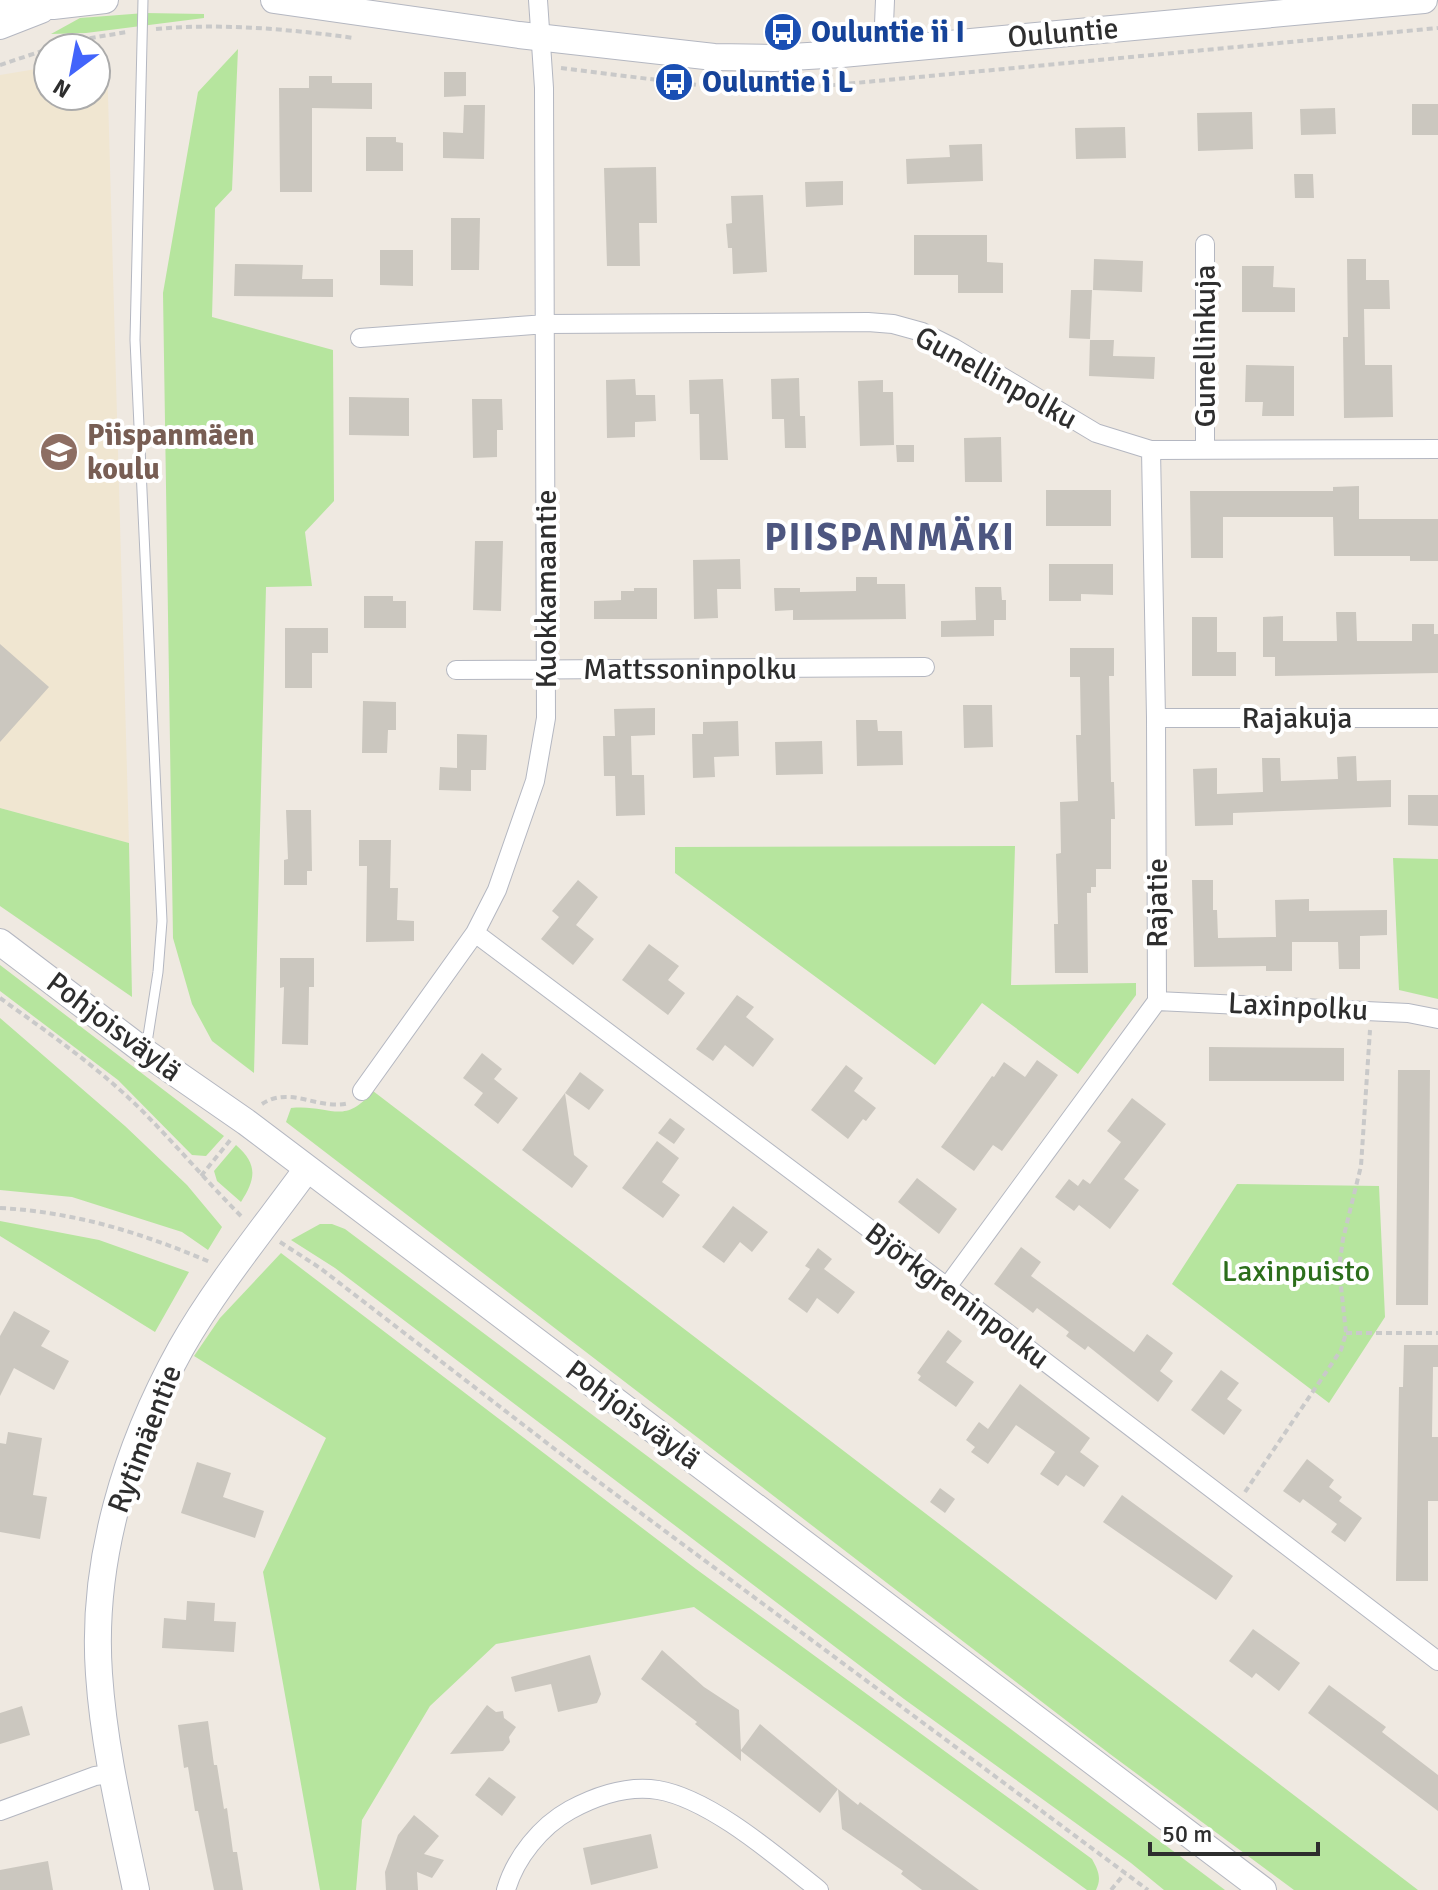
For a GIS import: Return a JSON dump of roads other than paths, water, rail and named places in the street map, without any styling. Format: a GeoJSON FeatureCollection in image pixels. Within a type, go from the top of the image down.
{"type":"FeatureCollection","features":[{"type":"Feature","properties":{"kind":"main road"},"geometry":{"type":"LineString","coordinates":[[0,4],[53,6],[105,0]]}},
{"type":"Feature","properties":{"kind":"main road","name":"Ouluntie"},"geometry":{"type":"LineString","coordinates":[[274,0],[540,38],[714,57],[774,58],[1424,0]]}},
{"type":"Feature","properties":{"kind":"main road"},"geometry":{"type":"LineString","coordinates":[[0,26],[53,6]]}},
{"type":"Feature","properties":{"kind":"main road","name":"Pohjoisväylä"},"geometry":{"type":"LineString","coordinates":[[0,942],[145,1052],[246,1122],[1263,1890]]}},
{"type":"Feature","properties":{"kind":"main road","name":"Rytimäentie"},"geometry":{"type":"LineString","coordinates":[[136,1890],[110,1774],[99,1674],[99,1619],[108,1538],[117,1501],[158,1391],[231,1272],[307,1169]]}},
{"type":"Feature","properties":{"kind":"street","name":"Kuokkamaantie"},"geometry":{"type":"LineString","coordinates":[[362,1091],[475,933],[497,890],[535,781],[546,718],[544,88],[538,0]]}},
{"type":"Feature","properties":{"kind":"street"},"geometry":{"type":"LineString","coordinates":[[883,49],[885,0]]}},
{"type":"Feature","properties":{"kind":"street","name":"Gunellinkuja"},"geometry":{"type":"LineString","coordinates":[[1205,244],[1205,449]]}},
{"type":"Feature","properties":{"kind":"street","name":"Gunellinpolku"},"geometry":{"type":"LineString","coordinates":[[360,338],[546,324],[893,324],[922,332],[954,348],[1096,433],[1151,450],[1438,449]]}},
{"type":"Feature","properties":{"kind":"street","name":"Rajatie"},"geometry":{"type":"LineString","coordinates":[[1151,450],[1157,1001]]}},
{"type":"Feature","properties":{"kind":"street","name":"Mattssoninpolku"},"geometry":{"type":"LineString","coordinates":[[456,670],[925,667]]}},
{"type":"Feature","properties":{"kind":"street","name":"Rajakuja"},"geometry":{"type":"LineString","coordinates":[[1156,718],[1438,718]]}},
{"type":"Feature","properties":{"kind":"street","name":"Björkgreninpolku"},"geometry":{"type":"LineString","coordinates":[[475,933],[1438,1661]]}},
{"type":"Feature","properties":{"kind":"street"},"geometry":{"type":"LineString","coordinates":[[947,1287],[1157,1001]]}},
{"type":"Feature","properties":{"kind":"street","name":"Laxinpolku"},"geometry":{"type":"LineString","coordinates":[[1157,1001],[1408,1013],[1438,1019]]}},
{"type":"Feature","properties":{"kind":"street"},"geometry":{"type":"LineString","coordinates":[[0,1811],[95,1776],[110,1774]]}},
{"type":"Feature","properties":{"kind":"street"},"geometry":{"type":"LineString","coordinates":[[506,1890],[508,1881],[539,1833],[562,1815],[588,1801],[623,1790],[658,1790],[692,1802],[730,1822],[819,1890]]}},
{"type":"Feature","properties":{"kind":"lane"},"geometry":{"type":"LineString","coordinates":[[143,0],[135,340],[162,921],[158,972],[145,1052]]}},
{"type":"Feature","properties":{"kind":"place","name":"Ouluntie ii I"},"geometry":{"type":"Point","coordinates":[783,32]}},
{"type":"Feature","properties":{"kind":"place","name":"Ouluntie i L"},"geometry":{"type":"Point","coordinates":[674,82]}},
{"type":"Feature","properties":{"kind":"place","name":"Piispanmäen koulu"},"geometry":{"type":"Point","coordinates":[59,452]}},
{"type":"Feature","properties":{"kind":"district","name":"PIISPANMÄKI"},"geometry":{"type":"Point","coordinates":[890,537]}},
{"type":"Feature","properties":{"kind":"park label","name":"Laxinpuisto"},"geometry":{"type":"Point","coordinates":[1296,1271]}}]}
